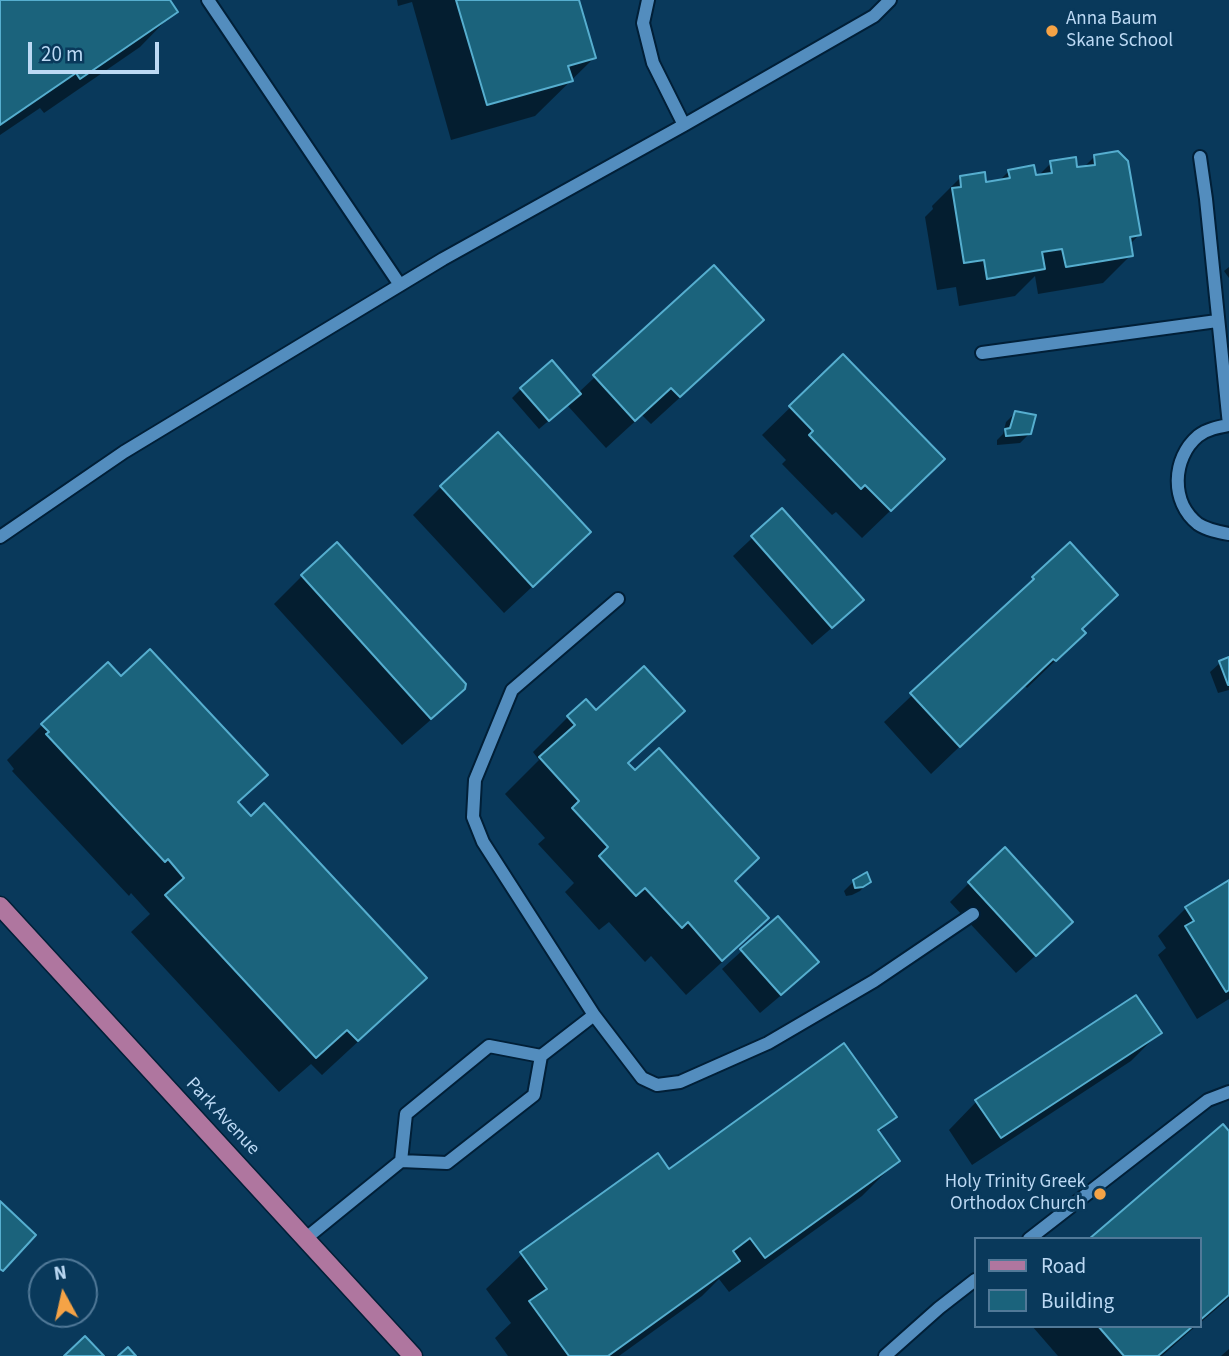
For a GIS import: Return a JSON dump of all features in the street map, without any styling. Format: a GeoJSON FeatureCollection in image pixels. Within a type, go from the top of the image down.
{"type":"FeatureCollection","features":[{"type":"Feature","properties":{"kind":"main road","name":"Park Avenue"},"geometry":{"type":"LineString","coordinates":[[0,906],[413,1356]]}},
{"type":"Feature","properties":{"kind":"street"},"geometry":{"type":"LineString","coordinates":[[208,0],[400,285]]}},
{"type":"Feature","properties":{"kind":"street"},"geometry":{"type":"LineString","coordinates":[[648,0],[643,23],[653,62],[684,125]]}},
{"type":"Feature","properties":{"kind":"street"},"geometry":{"type":"LineString","coordinates":[[0,537],[124,452],[443,259],[874,16],[890,0]]}},
{"type":"Feature","properties":{"kind":"street"},"geometry":{"type":"LineString","coordinates":[[1200,157],[1229,425],[1200,434],[1189,445],[1181,458],[1177,475],[1178,494],[1185,510],[1198,523],[1214,532],[1229,534]]}},
{"type":"Feature","properties":{"kind":"street"},"geometry":{"type":"LineString","coordinates":[[982,353],[1217,321]]}},
{"type":"Feature","properties":{"kind":"street"},"geometry":{"type":"LineString","coordinates":[[618,599],[512,690],[475,780],[473,817],[483,842],[594,1015],[642,1078],[657,1085],[680,1082],[768,1043],[874,981],[973,914]]}},
{"type":"Feature","properties":{"kind":"street"},"geometry":{"type":"LineString","coordinates":[[306,1239],[401,1161],[447,1163],[534,1095],[541,1056],[594,1015]]}},
{"type":"Feature","properties":{"kind":"street"},"geometry":{"type":"LineString","coordinates":[[401,1161],[407,1114],[489,1046],[541,1056]]}},
{"type":"Feature","properties":{"kind":"street"},"geometry":{"type":"LineString","coordinates":[[1032,1237],[1208,1100],[1229,1092]]}},
{"type":"Feature","properties":{"kind":"street"},"geometry":{"type":"LineString","coordinates":[[885,1356],[974,1281]]}},
{"type":"Feature","properties":{"kind":"building"},"geometry":{"type":"Polygon","coordinates":[[[0,0],[170,0],[178,12],[80,79],[76,73],[0,125],[0,0]]]}},
{"type":"Feature","properties":{"kind":"building"},"geometry":{"type":"Polygon","coordinates":[[[456,0],[579,0],[596,58],[568,66],[573,81],[487,105],[456,0]]]}},
{"type":"Feature","properties":{"kind":"building"},"geometry":{"type":"Polygon","coordinates":[[[1118,151],[1128,161],[1141,235],[1130,237],[1133,256],[1066,267],[1062,249],[1042,252],[1045,269],[987,279],[984,260],[964,263],[952,188],[961,187],[960,176],[985,172],[986,182],[1010,178],[1008,170],[1034,165],[1036,175],[1052,173],[1050,161],[1076,157],[1077,167],[1095,165],[1094,155],[1118,151]]]}},
{"type":"Feature","properties":{"kind":"building"},"geometry":{"type":"Polygon","coordinates":[[[714,265],[764,320],[680,397],[671,388],[635,421],[593,375],[714,265]]]}},
{"type":"Feature","properties":{"kind":"building"},"geometry":{"type":"Polygon","coordinates":[[[843,354],[945,459],[891,511],[865,485],[861,489],[809,435],[813,431],[789,406],[843,354]]]}},
{"type":"Feature","properties":{"kind":"building"},"geometry":{"type":"Polygon","coordinates":[[[552,360],[581,394],[549,421],[520,388],[552,360]]]}},
{"type":"Feature","properties":{"kind":"building"},"geometry":{"type":"Polygon","coordinates":[[[1015,411],[1036,415],[1031,434],[1006,436],[1005,429],[1010,428],[1015,411]]]}},
{"type":"Feature","properties":{"kind":"building"},"geometry":{"type":"Polygon","coordinates":[[[498,432],[591,532],[533,587],[440,486],[498,432]]]}},
{"type":"Feature","properties":{"kind":"building"},"geometry":{"type":"Polygon","coordinates":[[[782,508],[864,600],[832,628],[751,536],[782,508]]]}},
{"type":"Feature","properties":{"kind":"building"},"geometry":{"type":"Polygon","coordinates":[[[337,542],[466,684],[465,689],[431,719],[301,575],[337,542]]]}},
{"type":"Feature","properties":{"kind":"building"},"geometry":{"type":"Polygon","coordinates":[[[1070,542],[1118,595],[1082,629],[1086,633],[1056,661],[1053,659],[960,747],[910,693],[1034,579],[1032,577],[1070,542]]]}},
{"type":"Feature","properties":{"kind":"building"},"geometry":{"type":"Polygon","coordinates":[[[150,649],[268,775],[238,802],[251,816],[264,803],[427,978],[358,1041],[347,1030],[316,1058],[165,895],[184,878],[168,859],[165,862],[46,734],[49,732],[41,724],[108,662],[121,676],[150,649]]]}},
{"type":"Feature","properties":{"kind":"building"},"geometry":{"type":"Polygon","coordinates":[[[1229,657],[1229,685],[1228,685],[1219,661],[1229,657]]]}},
{"type":"Feature","properties":{"kind":"building"},"geometry":{"type":"Polygon","coordinates":[[[644,666],[685,711],[628,763],[635,770],[659,748],[759,858],[735,881],[769,918],[722,961],[688,922],[682,928],[645,888],[636,896],[599,856],[608,847],[572,808],[579,801],[539,757],[575,725],[567,716],[586,699],[596,710],[644,666]]]}},
{"type":"Feature","properties":{"kind":"building"},"geometry":{"type":"Polygon","coordinates":[[[1005,847],[1073,922],[1036,956],[968,882],[1005,847]]]}},
{"type":"Feature","properties":{"kind":"building"},"geometry":{"type":"Polygon","coordinates":[[[867,872],[871,882],[855,888],[853,880],[867,872]]]}},
{"type":"Feature","properties":{"kind":"building"},"geometry":{"type":"Polygon","coordinates":[[[1229,880],[1229,990],[1226,992],[1185,926],[1194,921],[1185,907],[1229,880]]]}},
{"type":"Feature","properties":{"kind":"building"},"geometry":{"type":"Polygon","coordinates":[[[778,916],[819,962],[781,995],[740,949],[778,916]]]}},
{"type":"Feature","properties":{"kind":"building"},"geometry":{"type":"Polygon","coordinates":[[[1136,995],[1162,1033],[1001,1138],[975,1100],[1136,995]]]}},
{"type":"Feature","properties":{"kind":"building"},"geometry":{"type":"Polygon","coordinates":[[[844,1043],[897,1117],[878,1130],[900,1161],[765,1258],[750,1238],[733,1251],[740,1261],[608,1356],[569,1356],[529,1301],[547,1289],[520,1252],[658,1153],[669,1169],[844,1043]]]}},
{"type":"Feature","properties":{"kind":"building"},"geometry":{"type":"Polygon","coordinates":[[[1223,1124],[1229,1131],[1229,1295],[1201,1319],[1201,1237],[1091,1237],[1223,1124]]]}},
{"type":"Feature","properties":{"kind":"building"},"geometry":{"type":"Polygon","coordinates":[[[0,1201],[36,1235],[3,1271],[0,1269],[0,1201]]]}},
{"type":"Feature","properties":{"kind":"building"},"geometry":{"type":"Polygon","coordinates":[[[1100,1328],[1191,1328],[1158,1356],[1124,1356],[1100,1328]]]}},
{"type":"Feature","properties":{"kind":"building"},"geometry":{"type":"Polygon","coordinates":[[[85,1336],[104,1356],[64,1356],[85,1336]]]}},
{"type":"Feature","properties":{"kind":"building"},"geometry":{"type":"Polygon","coordinates":[[[128,1347],[136,1356],[118,1356],[128,1347]]]}},
{"type":"Feature","properties":{"kind":"place","name":"Anna Baum Skane School"},"geometry":{"type":"Point","coordinates":[1052,31]}},
{"type":"Feature","properties":{"kind":"place","name":"Holy Trinity Greek Orthodox Church"},"geometry":{"type":"Point","coordinates":[1100,1194]}}]}
